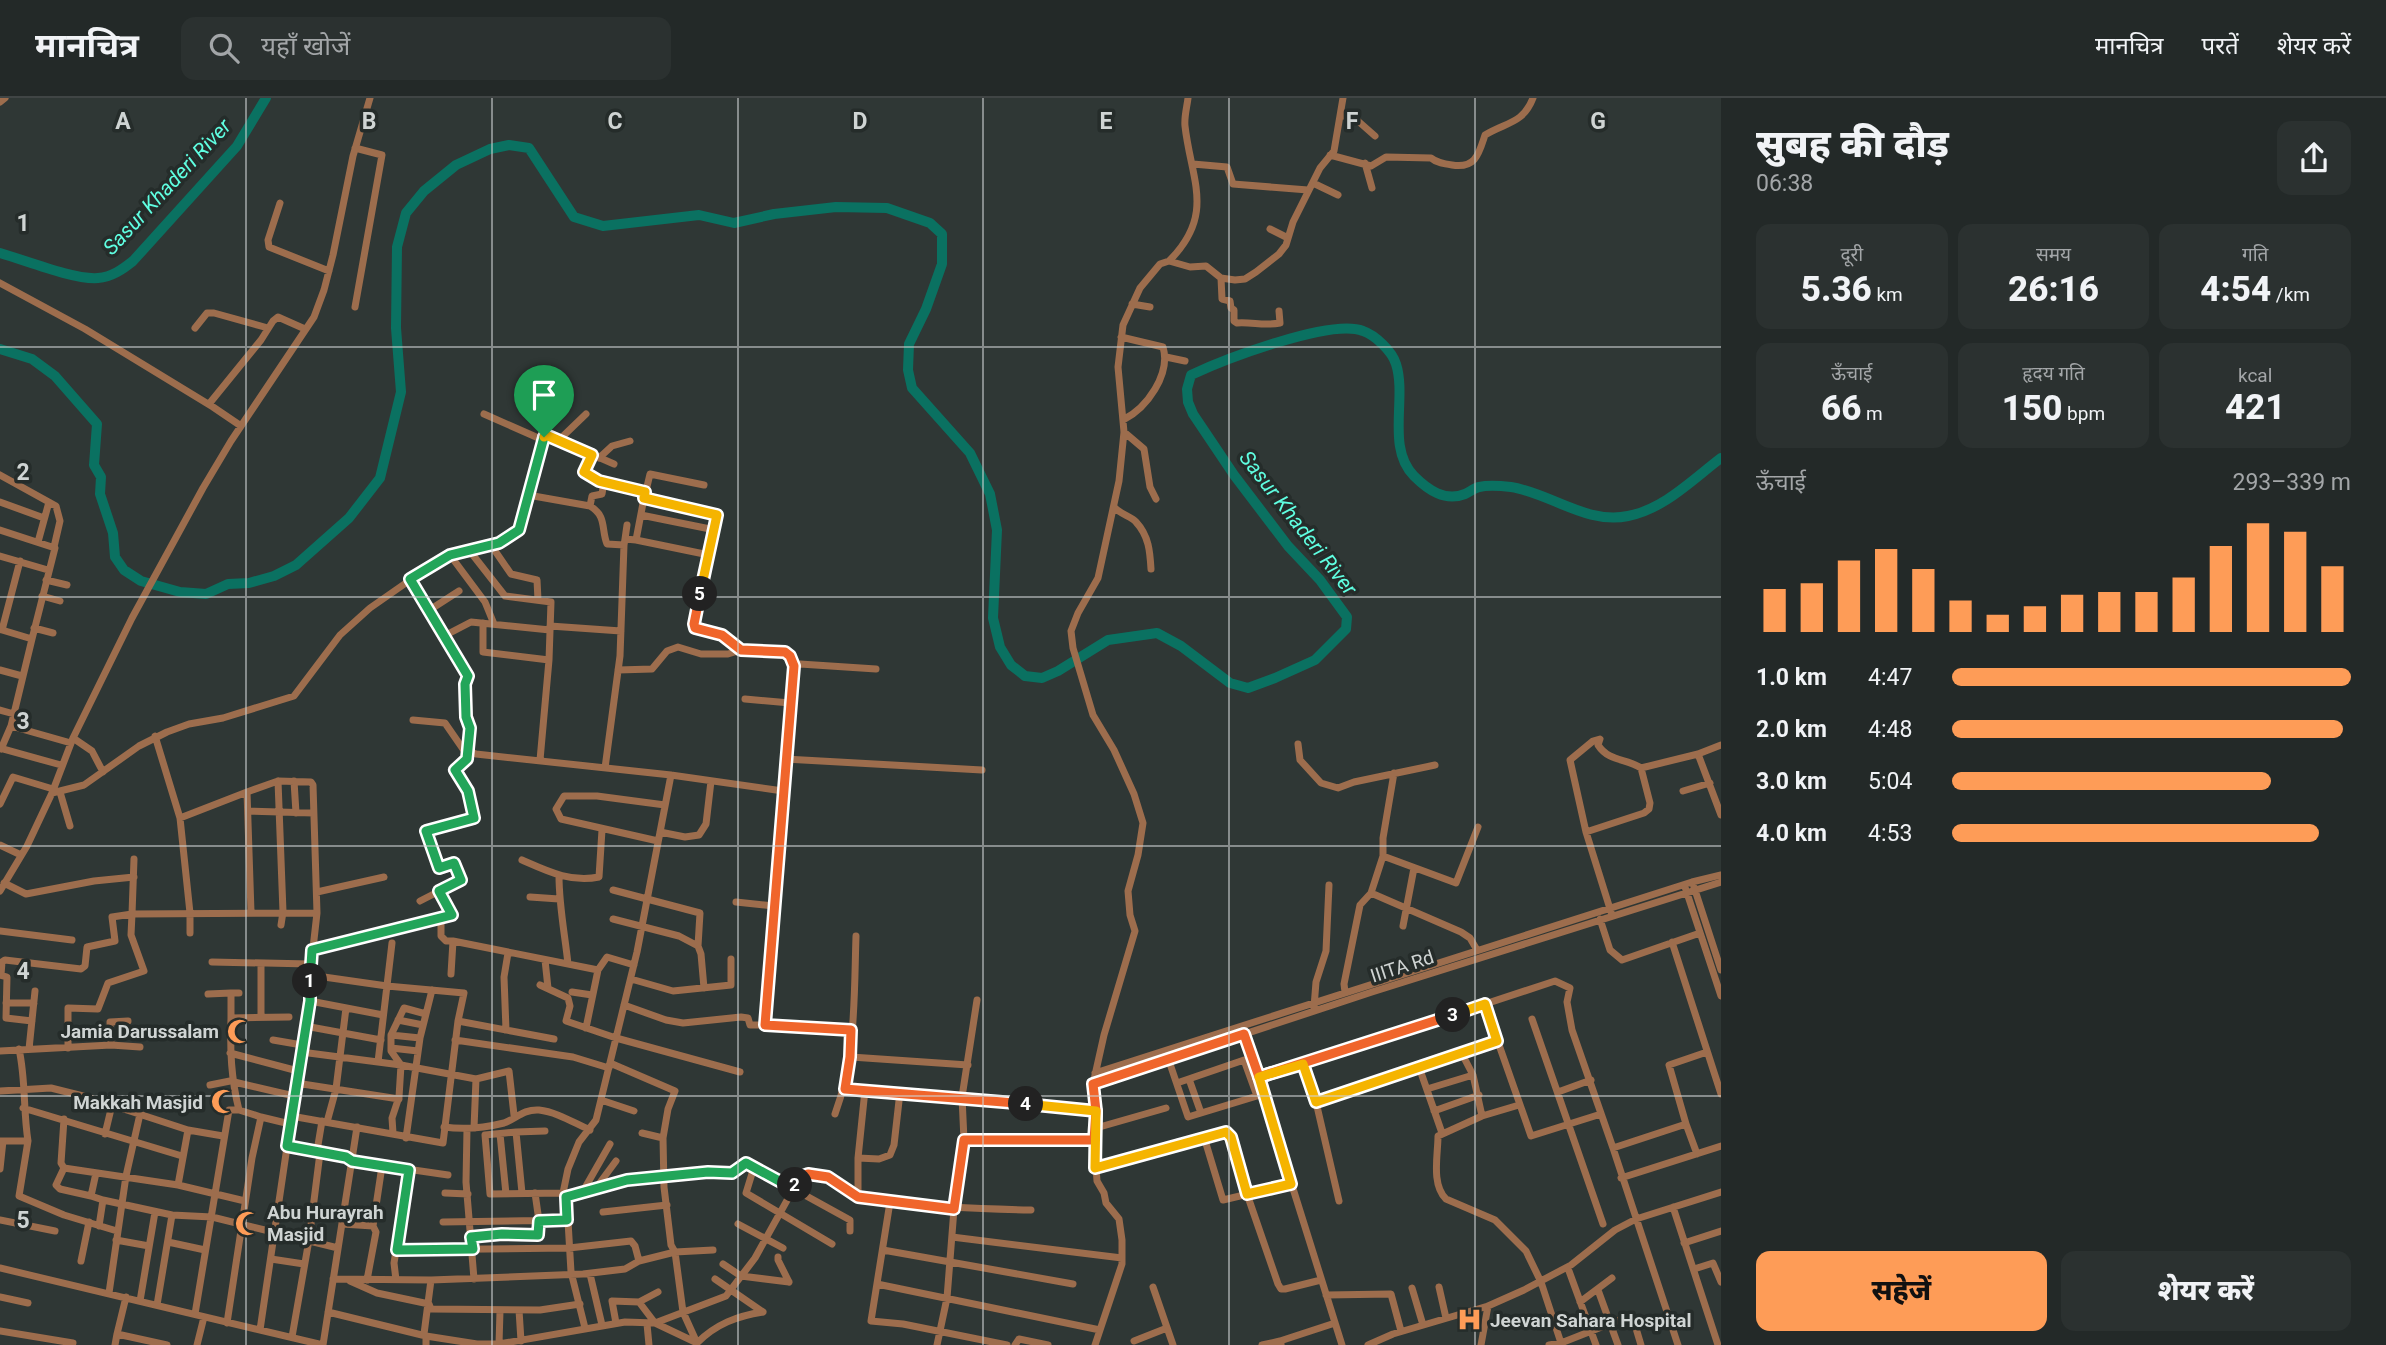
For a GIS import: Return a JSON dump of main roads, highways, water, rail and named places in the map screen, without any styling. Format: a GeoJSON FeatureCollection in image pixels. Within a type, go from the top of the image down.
{"type":"FeatureCollection","features":[{"type":"Feature","properties":{"kind":"waterway","name":"Sasur Khaderi River"},"geometry":{"type":"LineString","coordinates":[[0,253],[88,278],[117,272],[133,261],[237,146],[266,98]]}},
{"type":"Feature","properties":{"kind":"waterway","name":"Sasur Khaderi River"},"geometry":{"type":"LineString","coordinates":[[0,349],[32,359],[55,376],[97,424],[94,465],[101,477],[100,494],[113,533],[115,557],[124,570],[141,581],[180,592],[206,594],[228,584],[249,583],[274,576],[296,565],[349,518],[380,478],[401,392],[396,328],[397,247],[406,213],[424,191],[456,165],[490,149],[509,145],[529,148],[574,217],[603,226],[699,215],[734,223],[774,214],[836,207],[887,208],[930,223],[942,234],[942,264],[926,309],[909,344],[908,370],[912,388],[970,453],[990,494],[997,530],[993,618],[1000,647],[1011,665],[1025,676],[1042,678],[1108,640],[1157,633],[1181,646],[1230,683],[1248,688],[1315,660],[1346,629],[1347,617],[1234,475],[1193,414],[1188,402],[1187,389],[1191,375],[1277,342],[1327,330],[1348,329],[1368,333],[1382,344],[1394,359],[1399,377],[1399,437],[1406,465],[1425,486],[1444,496],[1458,496],[1483,486],[1511,487],[1598,516],[1628,516],[1666,500],[1721,458]]}},
{"type":"Feature","properties":{"kind":"place","name":"Jamia Darussalam"},"geometry":{"type":"Point","coordinates":[239,1031]}},
{"type":"Feature","properties":{"kind":"place","name":"Makkah Masjid"},"geometry":{"type":"Point","coordinates":[223,1102]}},
{"type":"Feature","properties":{"kind":"place","name":"Abu Hurayrah Masjid"},"geometry":{"type":"Point","coordinates":[247,1223]}},
{"type":"Feature","properties":{"kind":"place","name":"Jeevan Sahara Hospital"},"geometry":{"type":"Point","coordinates":[1470,1320]}}]}
